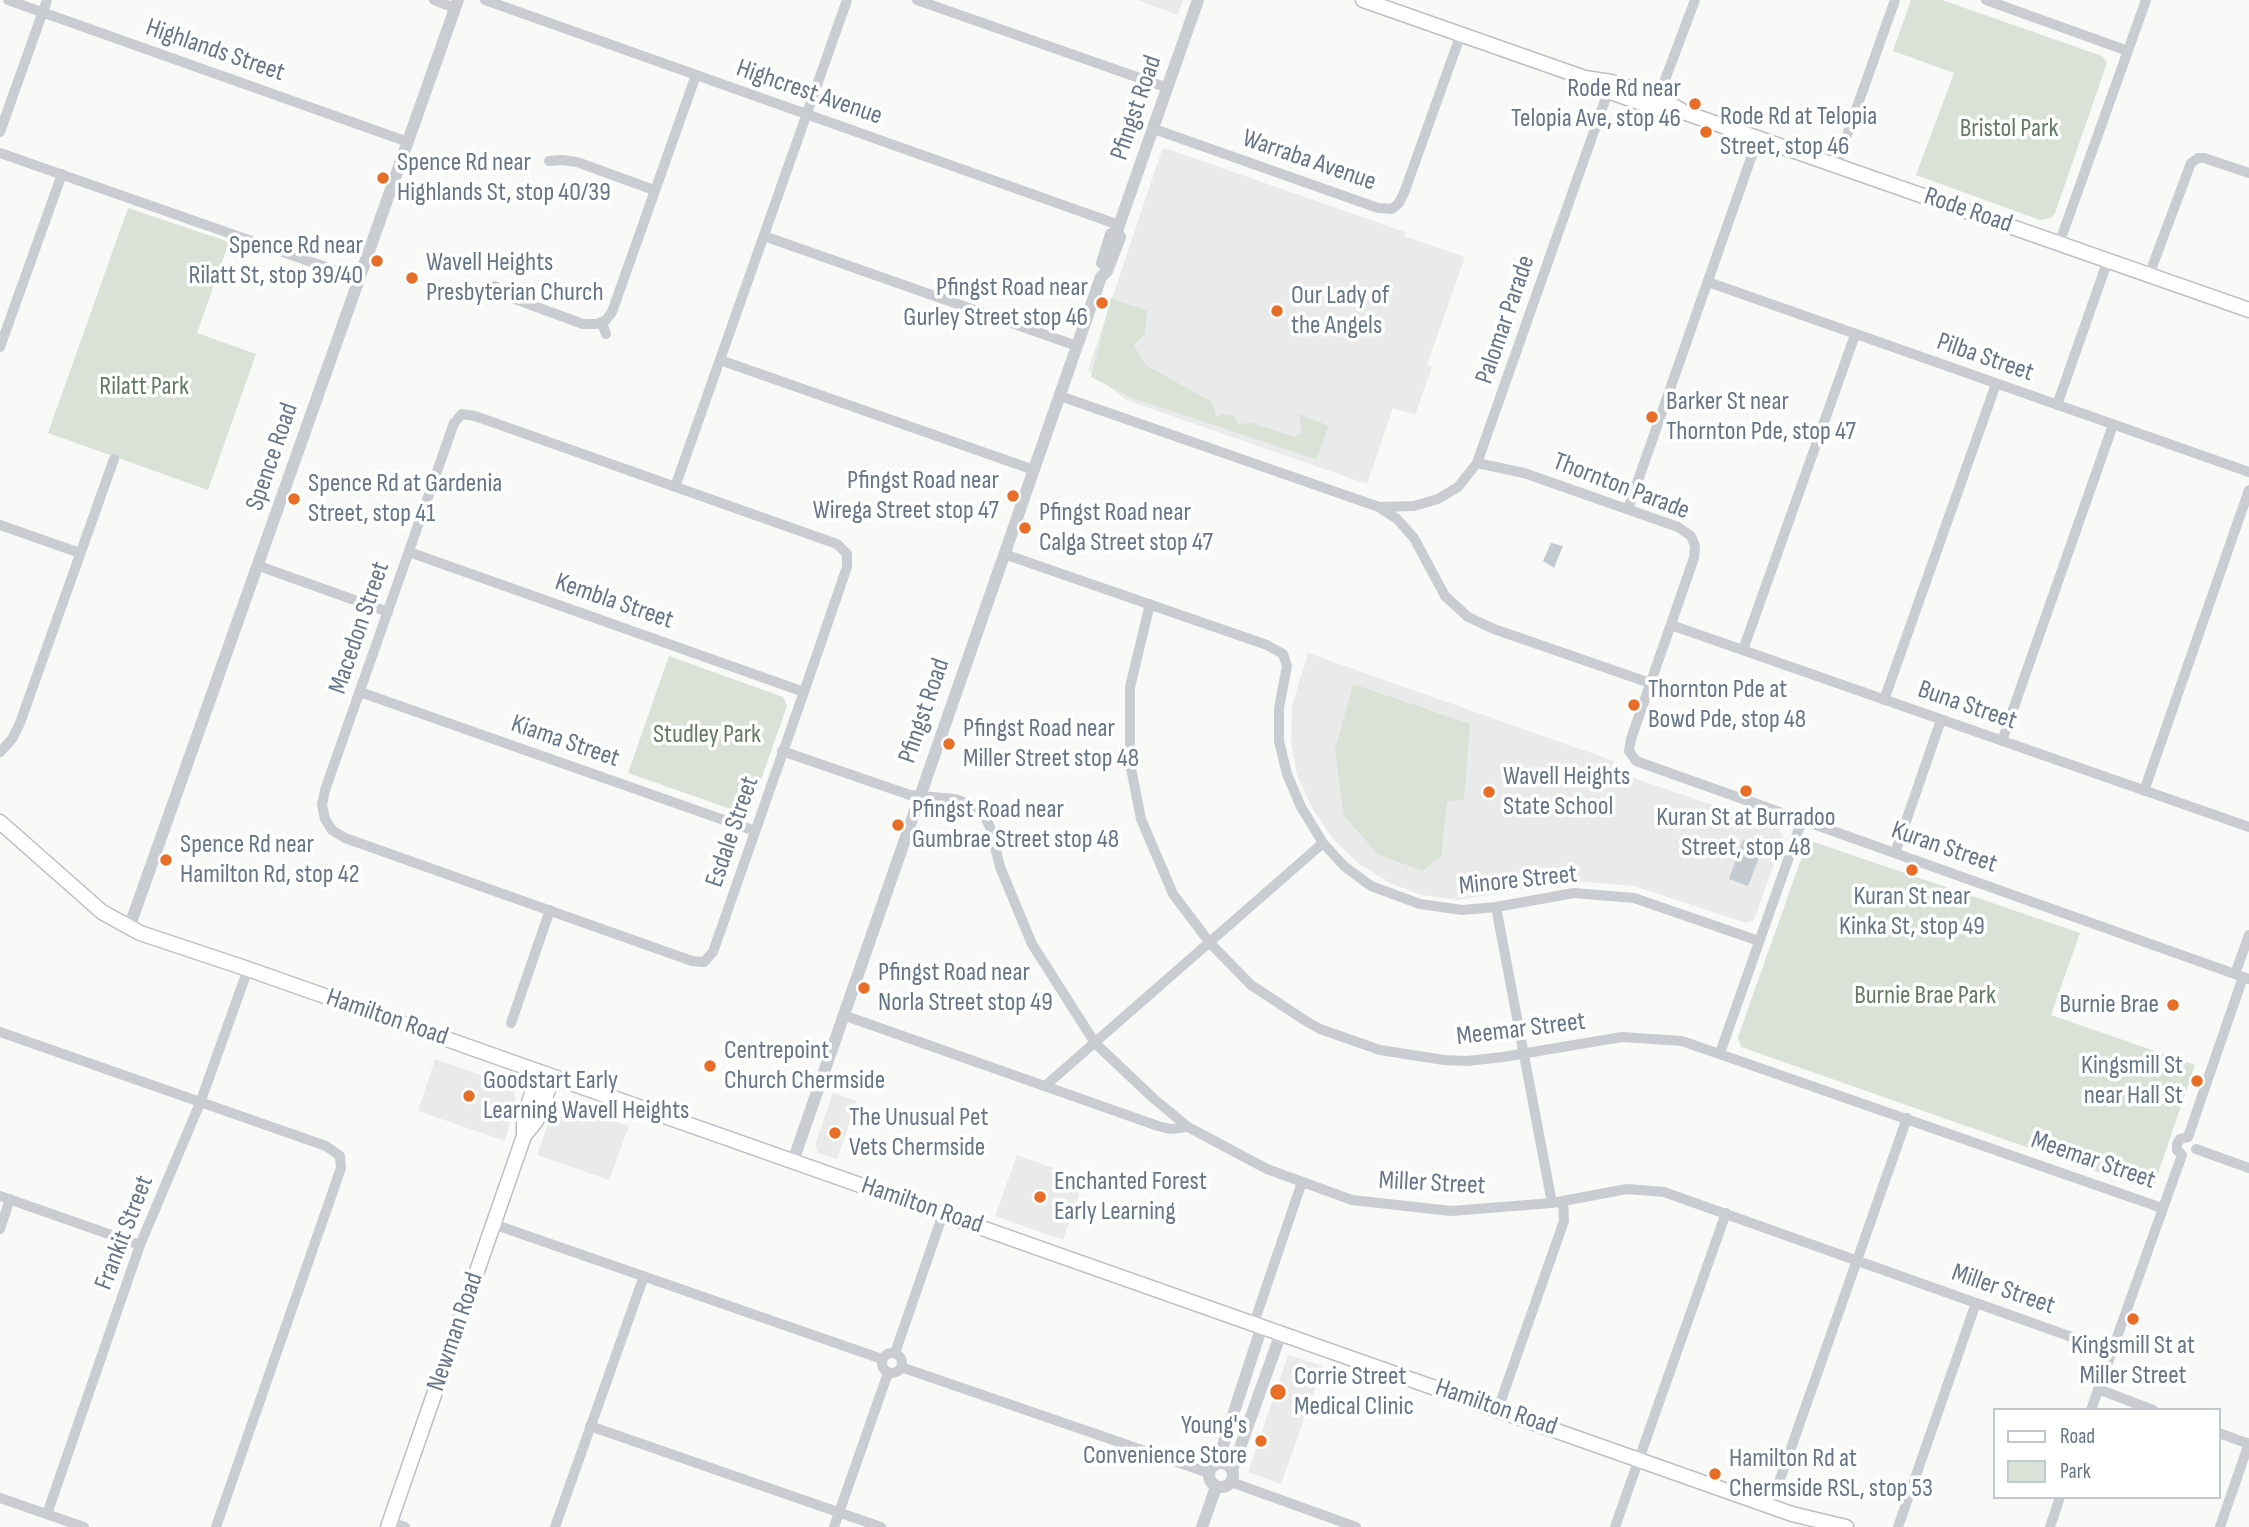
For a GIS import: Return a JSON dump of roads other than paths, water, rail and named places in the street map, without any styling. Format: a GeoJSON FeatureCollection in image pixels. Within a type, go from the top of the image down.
{"type":"FeatureCollection","features":[{"type":"Feature","properties":{"kind":"main road","name":"Rode Road"},"geometry":{"type":"LineString","coordinates":[[1363,0],[2249,310]]}},
{"type":"Feature","properties":{"kind":"main road","name":"Hamilton Road"},"geometry":{"type":"LineString","coordinates":[[0,822],[95,906],[129,928],[1792,1514],[1846,1527]]}},
{"type":"Feature","properties":{"kind":"main road","name":"Newman Road"},"geometry":{"type":"LineString","coordinates":[[389,1524],[524,1136],[536,1121],[546,1074]]}},
{"type":"Feature","properties":{"kind":"main road","name":"Hamilton Road"},"geometry":{"type":"LineString","coordinates":[[1792,1514],[1813,1527]]}},
{"type":"Feature","properties":{"kind":"street","name":"Highlands Street"},"geometry":{"type":"LineString","coordinates":[[8,0],[408,142]]}},
{"type":"Feature","properties":{"kind":"street"},"geometry":{"type":"LineString","coordinates":[[0,132],[47,0]]}},
{"type":"Feature","properties":{"kind":"street"},"geometry":{"type":"LineString","coordinates":[[434,0],[457,4]]}},
{"type":"Feature","properties":{"kind":"street","name":"Highcrest Avenue"},"geometry":{"type":"LineString","coordinates":[[485,0],[1118,228]]}},
{"type":"Feature","properties":{"kind":"street"},"geometry":{"type":"LineString","coordinates":[[676,487],[847,0]]}},
{"type":"Feature","properties":{"kind":"street"},"geometry":{"type":"LineString","coordinates":[[917,0],[1168,88]]}},
{"type":"Feature","properties":{"kind":"street","name":"Pfingst Road"},"geometry":{"type":"LineString","coordinates":[[793,1161],[1101,277],[1100,268],[1111,234],[1118,228],[1198,0]]}},
{"type":"Feature","properties":{"kind":"street"},"geometry":{"type":"LineString","coordinates":[[1657,103],[1695,0]]}},
{"type":"Feature","properties":{"kind":"street"},"geometry":{"type":"LineString","coordinates":[[1836,166],[1895,0]]}},
{"type":"Feature","properties":{"kind":"street"},"geometry":{"type":"LineString","coordinates":[[1986,0],[2127,51]]}},
{"type":"Feature","properties":{"kind":"street"},"geometry":{"type":"LineString","coordinates":[[2059,244],[2146,0]]}},
{"type":"Feature","properties":{"kind":"street","name":"Spence Road"},"geometry":{"type":"LineString","coordinates":[[129,928],[457,4]]}},
{"type":"Feature","properties":{"kind":"street","name":"Warraba Avenue"},"geometry":{"type":"LineString","coordinates":[[1154,129],[1378,208],[1392,209],[1404,193],[1461,34]]}},
{"type":"Feature","properties":{"kind":"street"},"geometry":{"type":"LineString","coordinates":[[495,286],[512,298],[583,324],[602,323],[612,312],[696,75]]}},
{"type":"Feature","properties":{"kind":"street","name":"Palomar Parade"},"geometry":{"type":"LineString","coordinates":[[1379,507],[1414,506],[1438,499],[1458,487],[1477,463],[1609,86]]}},
{"type":"Feature","properties":{"kind":"street"},"geometry":{"type":"LineString","coordinates":[[1628,509],[1758,138]]}},
{"type":"Feature","properties":{"kind":"street"},"geometry":{"type":"LineString","coordinates":[[0,153],[360,279]]}},
{"type":"Feature","properties":{"kind":"street"},"geometry":{"type":"LineString","coordinates":[[2149,275],[2191,163],[2198,158],[2204,158],[2249,173]]}},
{"type":"Feature","properties":{"kind":"street"},"geometry":{"type":"LineString","coordinates":[[549,161],[577,162],[654,190]]}},
{"type":"Feature","properties":{"kind":"street"},"geometry":{"type":"LineString","coordinates":[[0,347],[62,174]]}},
{"type":"Feature","properties":{"kind":"street"},"geometry":{"type":"LineString","coordinates":[[764,236],[1077,346]]}},
{"type":"Feature","properties":{"kind":"street"},"geometry":{"type":"LineString","coordinates":[[2057,405],[2108,260]]}},
{"type":"Feature","properties":{"kind":"street","name":"Pilba Street"},"geometry":{"type":"LineString","coordinates":[[1708,282],[2249,472]]}},
{"type":"Feature","properties":{"kind":"street"},"geometry":{"type":"LineString","coordinates":[[602,323],[606,334]]}},
{"type":"Feature","properties":{"kind":"street"},"geometry":{"type":"LineString","coordinates":[[1743,650],[1855,335]]}},
{"type":"Feature","properties":{"kind":"street"},"geometry":{"type":"LineString","coordinates":[[720,360],[1034,470]]}},
{"type":"Feature","properties":{"kind":"street"},"geometry":{"type":"LineString","coordinates":[[1884,700],[1996,384]]}},
{"type":"Feature","properties":{"kind":"street"},"geometry":{"type":"LineString","coordinates":[[1060,396],[1379,507],[1397,519],[1414,538],[1445,596],[1468,617],[1494,629],[1650,683]]}},
{"type":"Feature","properties":{"kind":"street","name":"Macedon Street"},"geometry":{"type":"LineString","coordinates":[[550,910],[345,838],[332,830],[325,819],[323,798],[454,423],[462,414],[475,416],[676,487]]}},
{"type":"Feature","properties":{"kind":"street"},"geometry":{"type":"LineString","coordinates":[[2003,741],[2113,425]]}},
{"type":"Feature","properties":{"kind":"street"},"geometry":{"type":"LineString","coordinates":[[0,752],[12,739],[20,723],[114,459]]}},
{"type":"Feature","properties":{"kind":"street","name":"Thornton Parade"},"geometry":{"type":"LineString","coordinates":[[1477,463],[1524,473],[1628,509],[1683,529],[1693,541],[1694,558],[1633,730],[1630,753]]}},
{"type":"Feature","properties":{"kind":"street","name":"Esdale Street"},"geometry":{"type":"LineString","coordinates":[[550,910],[692,961],[704,962],[713,952],[847,567],[847,554],[838,544],[676,487]]}},
{"type":"Feature","properties":{"kind":"street"},"geometry":{"type":"LineString","coordinates":[[2144,791],[2249,490]]}},
{"type":"Feature","properties":{"kind":"street"},"geometry":{"type":"LineString","coordinates":[[0,525],[80,553]]}},
{"type":"Feature","properties":{"kind":"street","name":"Kembla Street"},"geometry":{"type":"LineString","coordinates":[[409,552],[804,692]]}},
{"type":"Feature","properties":{"kind":"street"},"geometry":{"type":"LineString","coordinates":[[1004,554],[1150,604]]}},
{"type":"Feature","properties":{"kind":"street"},"geometry":{"type":"LineString","coordinates":[[259,566],[388,612]]}},
{"type":"Feature","properties":{"kind":"street","name":"Minore Street"},"geometry":{"type":"LineString","coordinates":[[1150,604],[1274,648],[1285,657],[1287,666],[1279,708],[1279,741],[1287,774],[1296,796],[1323,843],[1354,874],[1385,892],[1437,907],[1462,910],[1496,907],[1574,893],[1634,898],[1759,941]]}},
{"type":"Feature","properties":{"kind":"street","name":"Meemar Street"},"geometry":{"type":"LineString","coordinates":[[1150,604],[1130,687],[1129,741],[1141,820],[1173,894],[1210,943],[1266,997],[1320,1029],[1345,1038],[1380,1050],[1444,1060],[1467,1061],[1524,1054],[1622,1037],[1682,1041],[2162,1208]]}},
{"type":"Feature","properties":{"kind":"street","name":"Buna Street"},"geometry":{"type":"LineString","coordinates":[[1671,625],[2249,827]]}},
{"type":"Feature","properties":{"kind":"street","name":"Kiama Street"},"geometry":{"type":"LineString","coordinates":[[360,692],[755,831]]}},
{"type":"Feature","properties":{"kind":"street"},"geometry":{"type":"LineString","coordinates":[[1895,853],[1941,720]]}},
{"type":"Feature","properties":{"kind":"street","name":"Miller Street"},"geometry":{"type":"LineString","coordinates":[[782,751],[910,795],[962,800],[974,806],[983,814],[990,827],[1000,867],[1032,944],[1095,1043],[1188,1127],[1246,1159],[1352,1200],[1435,1210],[1465,1211],[1557,1202],[1635,1189],[1664,1192],[2111,1351]]}},
{"type":"Feature","properties":{"kind":"street","name":"Kuran Street"},"geometry":{"type":"LineString","coordinates":[[1630,753],[1641,764],[2243,976]]}},
{"type":"Feature","properties":{"kind":"street"},"geometry":{"type":"LineString","coordinates":[[1720,1053],[1802,820]]}},
{"type":"Feature","properties":{"kind":"street"},"geometry":{"type":"LineString","coordinates":[[1045,1086],[1323,843]]}},
{"type":"Feature","properties":{"kind":"street"},"geometry":{"type":"LineString","coordinates":[[1496,907],[1524,1054],[1557,1202],[1564,1221],[1498,1409]]}},
{"type":"Feature","properties":{"kind":"street"},"geometry":{"type":"LineString","coordinates":[[511,1023],[550,910]]}},
{"type":"Feature","properties":{"kind":"street"},"geometry":{"type":"LineString","coordinates":[[2188,1137],[2243,976],[2249,935]]}},
{"type":"Feature","properties":{"kind":"street","name":"Frankit Street"},"geometry":{"type":"LineString","coordinates":[[47,1514],[140,1245],[201,1103],[248,969]]}},
{"type":"Feature","properties":{"kind":"street"},"geometry":{"type":"LineString","coordinates":[[843,1015],[1163,1128],[1188,1127]]}},
{"type":"Feature","properties":{"kind":"street"},"geometry":{"type":"LineString","coordinates":[[0,1032],[326,1146],[340,1156],[339,1172],[216,1527]]}},
{"type":"Feature","properties":{"kind":"street"},"geometry":{"type":"LineString","coordinates":[[1770,1505],[1907,1118]]}},
{"type":"Feature","properties":{"kind":"street"},"geometry":{"type":"LineString","coordinates":[[2188,1137],[2195,1143],[2196,1149]]}},
{"type":"Feature","properties":{"kind":"street"},"geometry":{"type":"LineString","coordinates":[[2188,1137],[2180,1139],[2177,1150],[2182,1155],[2190,1155],[2196,1149]]}},
{"type":"Feature","properties":{"kind":"street"},"geometry":{"type":"LineString","coordinates":[[2196,1149],[2249,1168]]}},
{"type":"Feature","properties":{"kind":"street"},"geometry":{"type":"LineString","coordinates":[[2092,1408],[2182,1155]]}},
{"type":"Feature","properties":{"kind":"street"},"geometry":{"type":"LineString","coordinates":[[1281,1333],[1231,1476],[1224,1487],[1216,1487],[1210,1481],[1213,1468],[1302,1182]]}},
{"type":"Feature","properties":{"kind":"street"},"geometry":{"type":"LineString","coordinates":[[0,1229],[5,1198],[140,1245]]}},
{"type":"Feature","properties":{"kind":"street"},"geometry":{"type":"LineString","coordinates":[[1615,1527],[1726,1213]]}},
{"type":"Feature","properties":{"kind":"street"},"geometry":{"type":"LineString","coordinates":[[895,1353],[943,1214]]}},
{"type":"Feature","properties":{"kind":"street"},"geometry":{"type":"LineString","coordinates":[[493,1224],[882,1359]]}},
{"type":"Feature","properties":{"kind":"street"},"geometry":{"type":"LineString","coordinates":[[555,1527],[644,1276]]}},
{"type":"Feature","properties":{"kind":"street"},"geometry":{"type":"LineString","coordinates":[[1898,1527],[1976,1303]]}},
{"type":"Feature","properties":{"kind":"street"},"geometry":{"type":"LineString","coordinates":[[895,1353],[902,1360],[901,1367],[894,1373],[888,1373],[883,1369],[882,1359],[886,1354],[895,1353]]}},
{"type":"Feature","properties":{"kind":"street"},"geometry":{"type":"LineString","coordinates":[[901,1367],[1213,1468],[1224,1464],[1231,1476],[1356,1527]]}},
{"type":"Feature","properties":{"kind":"street"},"geometry":{"type":"LineString","coordinates":[[834,1527],[888,1373]]}},
{"type":"Feature","properties":{"kind":"street"},"geometry":{"type":"LineString","coordinates":[[2098,1389],[2149,1408]]}},
{"type":"Feature","properties":{"kind":"street"},"geometry":{"type":"LineString","coordinates":[[590,1426],[881,1527]]}},
{"type":"Feature","properties":{"kind":"street"},"geometry":{"type":"LineString","coordinates":[[2220,1527],[2249,1443],[2221,1434]]}},
{"type":"Feature","properties":{"kind":"street"},"geometry":{"type":"LineString","coordinates":[[1202,1527],[1216,1487]]}},
{"type":"Feature","properties":{"kind":"street"},"geometry":{"type":"LineString","coordinates":[[0,1498],[84,1527]]}},
{"type":"Feature","properties":{"kind":"street"},"geometry":{"type":"LineString","coordinates":[[2050,1527],[2059,1499]]}},
{"type":"Feature","properties":{"kind":"street"},"geometry":{"type":"LineString","coordinates":[[389,1524],[405,1527]]}},
{"type":"Feature","properties":{"kind":"place","name":"Rode Rd near Telopia Ave, stop 46"},"geometry":{"type":"Point","coordinates":[1695,104]}},
{"type":"Feature","properties":{"kind":"place","name":"Rode Rd at Telopia Street, stop 46"},"geometry":{"type":"Point","coordinates":[1706,132]}},
{"type":"Feature","properties":{"kind":"place","name":"Spence Rd near Highlands St, stop 40/39"},"geometry":{"type":"Point","coordinates":[383,178]}},
{"type":"Feature","properties":{"kind":"place","name":"Spence Rd near Rilatt St, stop 39/40"},"geometry":{"type":"Point","coordinates":[377,261]}},
{"type":"Feature","properties":{"kind":"place","name":"Wavell Heights Presbyterian Church"},"geometry":{"type":"Point","coordinates":[412,278]}},
{"type":"Feature","properties":{"kind":"place","name":"Pfingst Road near Gurley Street stop 46"},"geometry":{"type":"Point","coordinates":[1102,303]}},
{"type":"Feature","properties":{"kind":"place","name":"Our Lady of the Angels"},"geometry":{"type":"Point","coordinates":[1277,311]}},
{"type":"Feature","properties":{"kind":"place","name":"Barker St near Thornton Pde, stop 47"},"geometry":{"type":"Point","coordinates":[1652,417]}},
{"type":"Feature","properties":{"kind":"place","name":"Pfingst Road near Wirega Street stop 47"},"geometry":{"type":"Point","coordinates":[1013,496]}},
{"type":"Feature","properties":{"kind":"place","name":"Spence Rd at Gardenia Street, stop 41"},"geometry":{"type":"Point","coordinates":[294,499]}},
{"type":"Feature","properties":{"kind":"place","name":"Pfingst Road near Calga Street stop 47"},"geometry":{"type":"Point","coordinates":[1025,528]}},
{"type":"Feature","properties":{"kind":"place","name":"Thornton Pde at Bowd Pde, stop 48"},"geometry":{"type":"Point","coordinates":[1634,705]}},
{"type":"Feature","properties":{"kind":"place","name":"Pfingst Road near Miller Street stop 48"},"geometry":{"type":"Point","coordinates":[949,744]}},
{"type":"Feature","properties":{"kind":"place","name":"Kuran St at Burradoo Street, stop 48"},"geometry":{"type":"Point","coordinates":[1746,791]}},
{"type":"Feature","properties":{"kind":"place","name":"Wavell Heights State School"},"geometry":{"type":"Point","coordinates":[1489,792]}},
{"type":"Feature","properties":{"kind":"place","name":"Pfingst Road near Gumbrae Street stop 48"},"geometry":{"type":"Point","coordinates":[898,825]}},
{"type":"Feature","properties":{"kind":"place","name":"Spence Rd near Hamilton Rd, stop 42"},"geometry":{"type":"Point","coordinates":[166,860]}},
{"type":"Feature","properties":{"kind":"place","name":"Kuran St near Kinka St, stop 49"},"geometry":{"type":"Point","coordinates":[1912,870]}},
{"type":"Feature","properties":{"kind":"place","name":"Pfingst Road near Norla Street stop 49"},"geometry":{"type":"Point","coordinates":[864,988]}},
{"type":"Feature","properties":{"kind":"place","name":"Burnie Brae"},"geometry":{"type":"Point","coordinates":[2173,1005]}},
{"type":"Feature","properties":{"kind":"place","name":"Centrepoint Church Chermside"},"geometry":{"type":"Point","coordinates":[710,1066]}},
{"type":"Feature","properties":{"kind":"place","name":"Kingsmill St near Hall St"},"geometry":{"type":"Point","coordinates":[2197,1081]}},
{"type":"Feature","properties":{"kind":"place","name":"Goodstart Early Learning Wavell Heights"},"geometry":{"type":"Point","coordinates":[469,1096]}},
{"type":"Feature","properties":{"kind":"place","name":"The Unusual Pet Vets Chermside"},"geometry":{"type":"Point","coordinates":[835,1133]}},
{"type":"Feature","properties":{"kind":"place","name":"Enchanted Forest Early Learning"},"geometry":{"type":"Point","coordinates":[1040,1197]}},
{"type":"Feature","properties":{"kind":"place","name":"Kingsmill St at Miller Street"},"geometry":{"type":"Point","coordinates":[2133,1319]}},
{"type":"Feature","properties":{"kind":"place","name":"Corrie Street Medical Clinic"},"geometry":{"type":"Point","coordinates":[1278,1392]}},
{"type":"Feature","properties":{"kind":"place","name":"Young's Convenience Store"},"geometry":{"type":"Point","coordinates":[1261,1441]}},
{"type":"Feature","properties":{"kind":"place","name":"Hamilton Rd at Chermside RSL, stop 53"},"geometry":{"type":"Point","coordinates":[1715,1474]}},
{"type":"Feature","properties":{"kind":"park label","name":"Bristol Park"},"geometry":{"type":"Point","coordinates":[2009,129]}},
{"type":"Feature","properties":{"kind":"park label","name":"Rilatt Park"},"geometry":{"type":"Point","coordinates":[144,387]}},
{"type":"Feature","properties":{"kind":"park label","name":"Studley Park"},"geometry":{"type":"Point","coordinates":[707,735]}},
{"type":"Feature","properties":{"kind":"park label","name":"Burnie Brae Park"},"geometry":{"type":"Point","coordinates":[1925,996]}}]}
